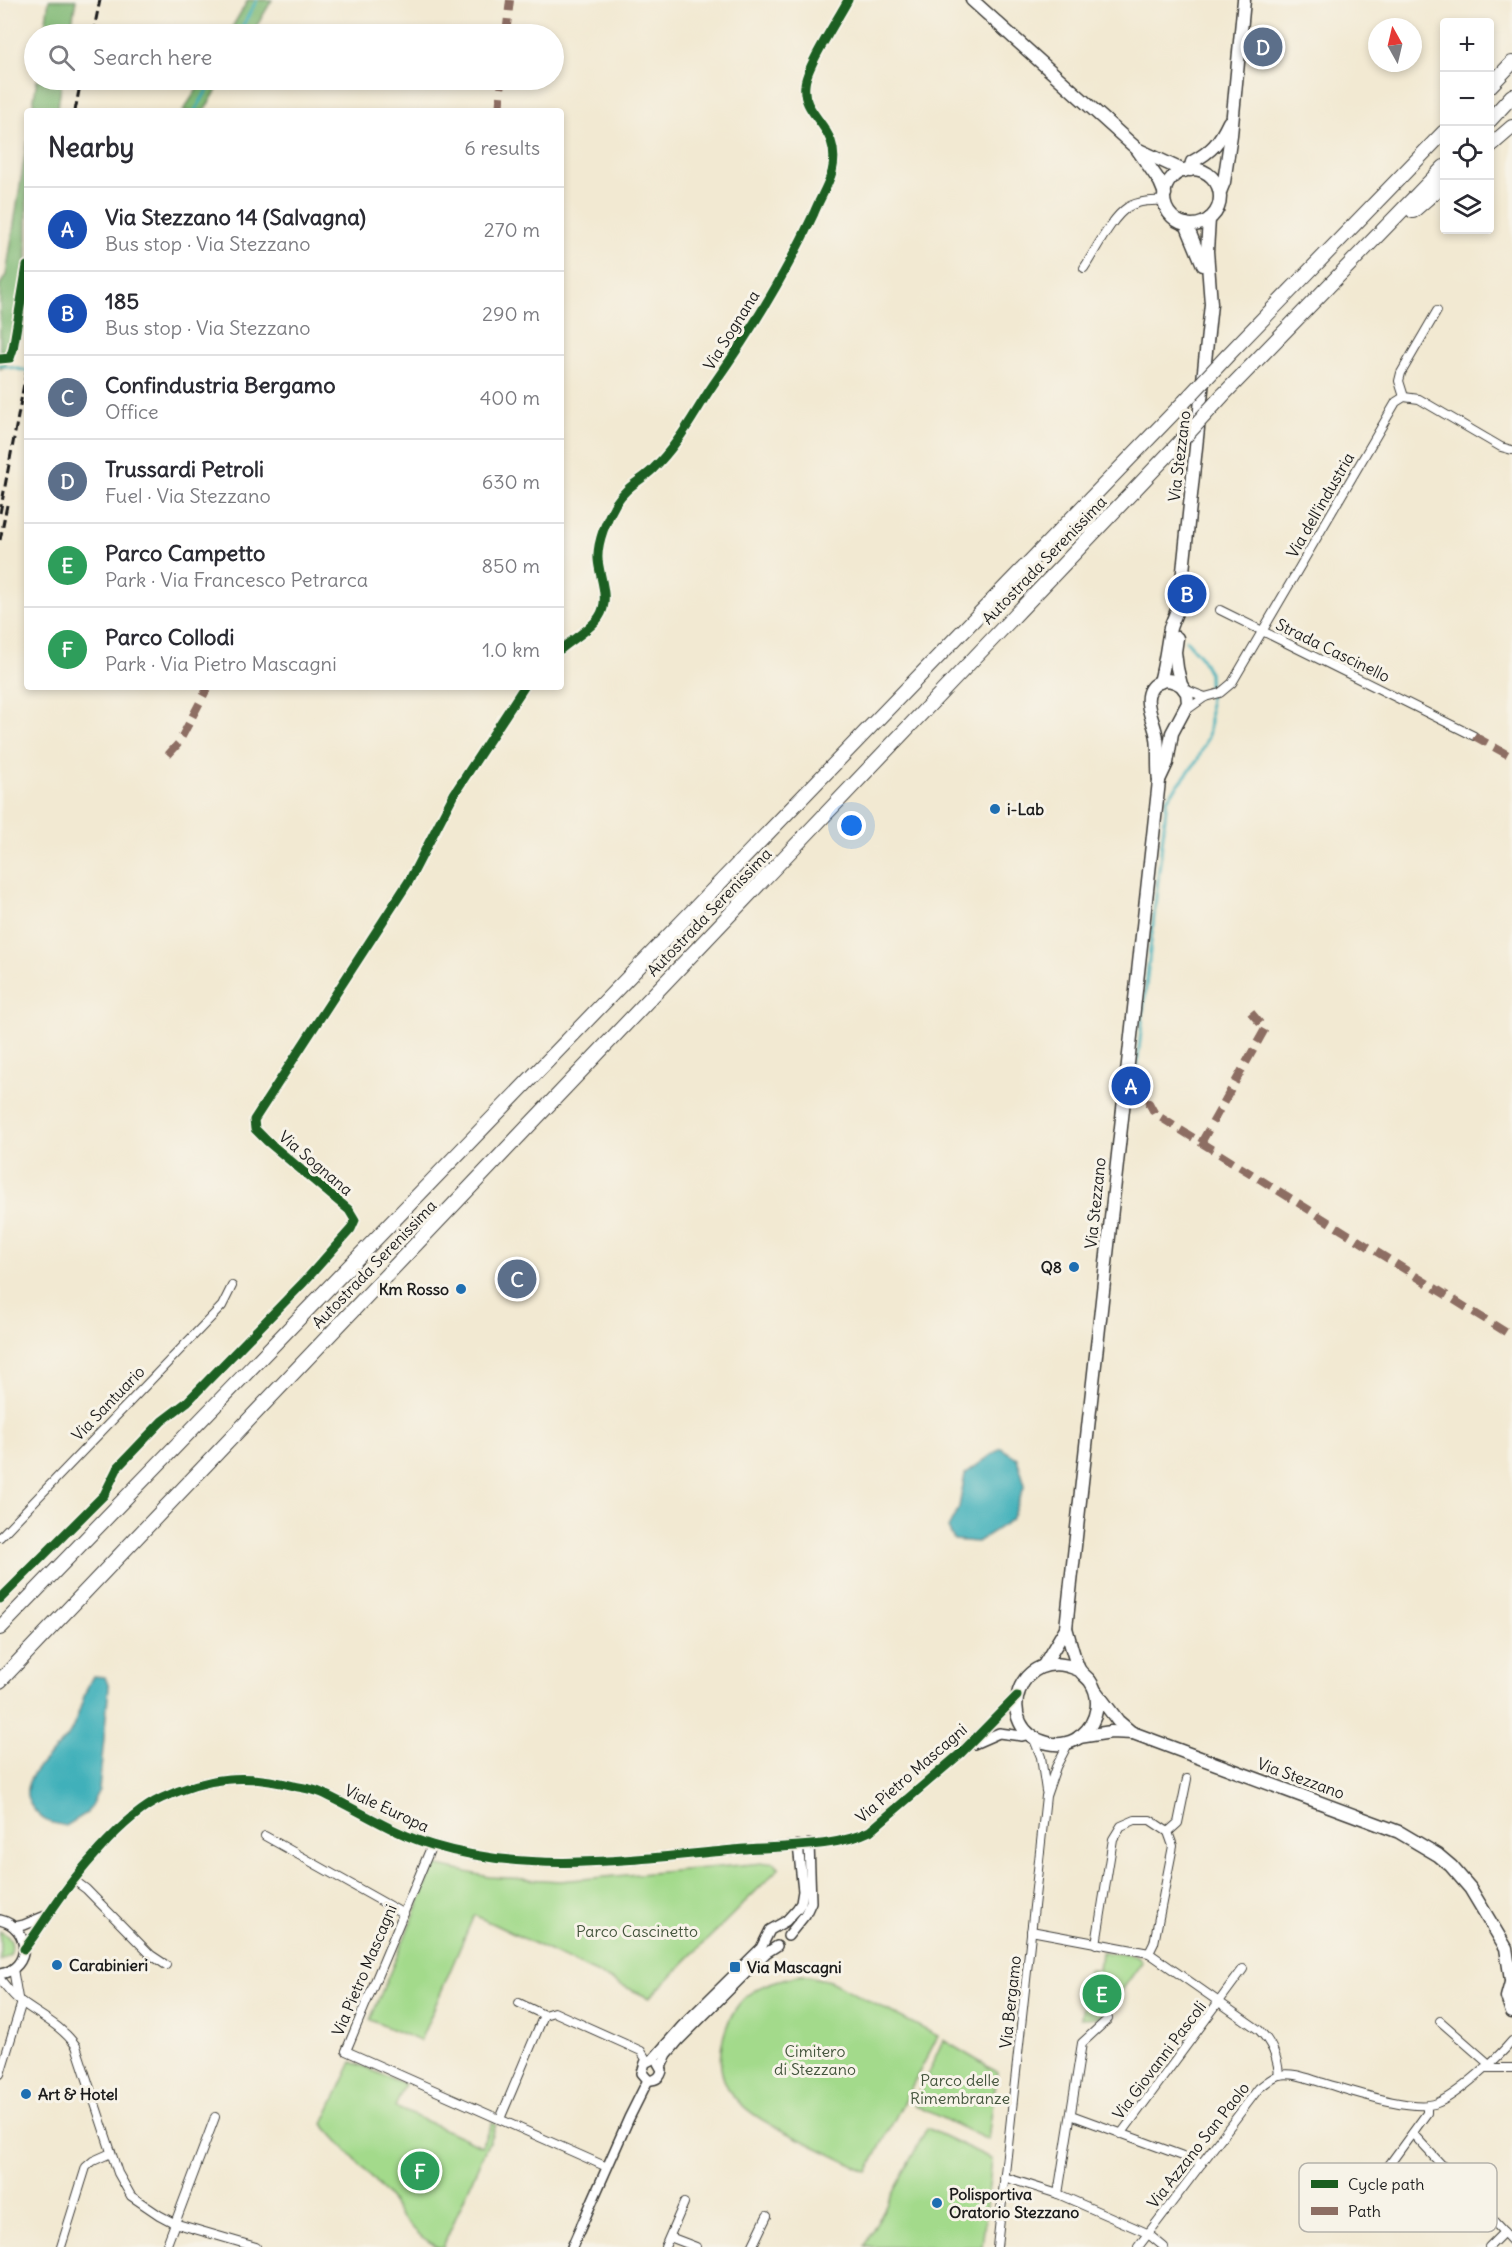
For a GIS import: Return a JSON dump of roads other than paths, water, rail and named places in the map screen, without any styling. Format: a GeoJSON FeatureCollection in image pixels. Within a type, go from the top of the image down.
{"type":"FeatureCollection","features":[{"type":"Feature","properties":{"kind":"highway"},"geometry":{"type":"LineString","coordinates":[[1494,82],[1512,63]]}},
{"type":"Feature","properties":{"kind":"highway"},"geometry":{"type":"LineString","coordinates":[[1494,116],[1512,96]]}},
{"type":"Feature","properties":{"kind":"highway"},"geometry":{"type":"LineString","coordinates":[[1494,143],[1512,127]]}},
{"type":"Feature","properties":{"kind":"highway","name":"Autostrada Serenissima"},"geometry":{"type":"LineString","coordinates":[[0,1628],[1440,136]]}},
{"type":"Feature","properties":{"kind":"highway","name":"Autostrada Serenissima"},"geometry":{"type":"LineString","coordinates":[[0,1681],[1223,395],[1440,171]]}},
{"type":"Feature","properties":{"kind":"highway"},"geometry":{"type":"LineString","coordinates":[[1361,255],[1440,187]]}},
{"type":"Feature","properties":{"kind":"main road"},"geometry":{"type":"LineString","coordinates":[[972,0],[1137,149],[1160,182],[1165,197]]}},
{"type":"Feature","properties":{"kind":"main road","name":"Via Stezzano"},"geometry":{"type":"LineString","coordinates":[[1159,781],[1167,763],[1172,733],[1188,703],[1175,652],[1211,304],[1207,251],[1209,219],[1218,207],[1224,182],[1231,135],[1244,0]]}},
{"type":"Feature","properties":{"kind":"main road","name":"Via Stezzano"},"geometry":{"type":"LineString","coordinates":[[1211,304],[1203,262],[1186,224],[1172,216],[1165,197],[1171,180],[1187,170],[1191,162],[1208,153],[1221,140],[1232,117]]}},
{"type":"Feature","properties":{"kind":"main road"},"geometry":{"type":"LineString","coordinates":[[1137,149],[1187,170],[1200,171],[1209,175],[1220,192]]}},
{"type":"Feature","properties":{"kind":"main road"},"geometry":{"type":"LineString","coordinates":[[1186,224],[1199,224],[1209,219]]}},
{"type":"Feature","properties":{"kind":"main road","name":"Via Stezzano"},"geometry":{"type":"LineString","coordinates":[[1133,1733],[1118,1721],[1091,1682],[1079,1670],[1066,1628],[1159,781],[1156,732],[1148,707],[1148,694],[1152,687],[1160,682],[1165,667],[1171,626],[1178,610]]}},
{"type":"Feature","properties":{"kind":"main road"},"geometry":{"type":"LineString","coordinates":[[1160,682],[1171,680],[1183,687]]}},
{"type":"Feature","properties":{"kind":"main road"},"geometry":{"type":"LineString","coordinates":[[1148,707],[1157,718],[1167,721],[1176,719],[1184,713]]}},
{"type":"Feature","properties":{"kind":"main road","name":"Via Stezzano"},"geometry":{"type":"LineString","coordinates":[[1017,1696],[1019,1688],[1029,1674],[1044,1665],[1066,1628]]}},
{"type":"Feature","properties":{"kind":"main road"},"geometry":{"type":"LineString","coordinates":[[1044,1665],[1056,1663],[1079,1670]]}},
{"type":"Feature","properties":{"kind":"main road"},"geometry":{"type":"LineString","coordinates":[[1017,1696],[1018,1716],[1022,1725],[1031,1735],[1050,1743],[1074,1740],[1090,1727],[1096,1713],[1095,1690]]}},
{"type":"Feature","properties":{"kind":"main road","name":"Via Stezzano"},"geometry":{"type":"LineString","coordinates":[[1074,1740],[1111,1732],[1133,1733],[1399,1832],[1438,1855],[1451,1866],[1470,1888],[1509,1950]]}},
{"type":"Feature","properties":{"kind":"main road"},"geometry":{"type":"LineString","coordinates":[[1509,1950],[1512,1980],[1507,1997],[1512,2012]]}},
{"type":"Feature","properties":{"kind":"street"},"geometry":{"type":"LineString","coordinates":[[1084,267],[1118,216],[1128,207],[1165,197]]}},
{"type":"Feature","properties":{"kind":"street"},"geometry":{"type":"LineString","coordinates":[[1437,311],[1401,373],[1398,381],[1404,397],[1419,399],[1501,447],[1512,450]]}},
{"type":"Feature","properties":{"kind":"street","name":"Via dell'industria"},"geometry":{"type":"LineString","coordinates":[[1263,631],[1392,408],[1404,397]]}},
{"type":"Feature","properties":{"kind":"street"},"geometry":{"type":"LineString","coordinates":[[1220,610],[1263,631]]}},
{"type":"Feature","properties":{"kind":"street","name":"Strada Cascinello"},"geometry":{"type":"LineString","coordinates":[[1184,713],[1205,697],[1220,693],[1233,683],[1263,631],[1474,736]]}},
{"type":"Feature","properties":{"kind":"street"},"geometry":{"type":"LineString","coordinates":[[1183,687],[1205,697]]}},
{"type":"Feature","properties":{"kind":"street","name":"Via Santuario"},"geometry":{"type":"LineString","coordinates":[[0,1537],[222,1306],[232,1286]]}},
{"type":"Feature","properties":{"kind":"street","name":"Via Pietro Mascagni"},"geometry":{"type":"LineString","coordinates":[[809,1844],[857,1838],[870,1831],[964,1749],[1017,1696]]}},
{"type":"Feature","properties":{"kind":"street","name":"Via Pietro Mascagni"},"geometry":{"type":"LineString","coordinates":[[964,1749],[999,1733],[1031,1735]]}},
{"type":"Feature","properties":{"kind":"street","name":"Via Bergamo"},"geometry":{"type":"LineString","coordinates":[[1031,1735],[1041,1757],[1046,1796]]}},
{"type":"Feature","properties":{"kind":"street","name":"Via Bergamo"},"geometry":{"type":"LineString","coordinates":[[997,2247],[1046,1796],[1056,1767],[1074,1740]]}},
{"type":"Feature","properties":{"kind":"street","name":"Viale Europa"},"geometry":{"type":"LineString","coordinates":[[24,1949],[48,1915],[122,1824],[160,1799],[203,1782],[229,1778],[267,1779],[320,1792],[379,1824],[432,1845],[505,1861],[598,1863],[809,1844]]}},
{"type":"Feature","properties":{"kind":"street"},"geometry":{"type":"LineString","coordinates":[[1168,1832],[1178,1823],[1187,1779]]}},
{"type":"Feature","properties":{"kind":"street"},"geometry":{"type":"LineString","coordinates":[[1096,1944],[1113,1839],[1121,1826],[1135,1820],[1149,1820],[1168,1832],[1173,1846],[1154,1942],[1149,1953]]}},
{"type":"Feature","properties":{"kind":"street"},"geometry":{"type":"LineString","coordinates":[[265,1836],[404,1914]]}},
{"type":"Feature","properties":{"kind":"street"},"geometry":{"type":"LineString","coordinates":[[798,1845],[802,1897],[797,1910],[771,1930],[761,1948],[647,2058],[642,2073],[648,2080],[655,2080],[660,2076],[667,2054],[678,2041],[766,1953],[784,1944],[788,1935],[805,1915],[811,1902],[809,1844]]}},
{"type":"Feature","properties":{"kind":"street","name":"Via Pietro Mascagni"},"geometry":{"type":"LineString","coordinates":[[432,1845],[346,2051],[607,2167]]}},
{"type":"Feature","properties":{"kind":"street"},"geometry":{"type":"LineString","coordinates":[[75,1881],[151,1955],[166,1965]]}},
{"type":"Feature","properties":{"kind":"street"},"geometry":{"type":"LineString","coordinates":[[15,1927],[48,1915]]}},
{"type":"Feature","properties":{"kind":"street"},"geometry":{"type":"LineString","coordinates":[[0,1920],[15,1927],[23,1941],[24,1949],[19,1963],[13,1969],[0,1974]]}},
{"type":"Feature","properties":{"kind":"street"},"geometry":{"type":"LineString","coordinates":[[776,1927],[783,1928],[788,1935]]}},
{"type":"Feature","properties":{"kind":"street"},"geometry":{"type":"LineString","coordinates":[[1031,1930],[1149,1953],[1259,2030],[1268,2039],[1276,2060],[1278,2076],[1297,2075],[1382,2099],[1427,2106],[1437,2104],[1449,2097],[1512,2042]]}},
{"type":"Feature","properties":{"kind":"street"},"geometry":{"type":"LineString","coordinates":[[768,1936],[770,1942],[777,1946]]}},
{"type":"Feature","properties":{"kind":"street"},"geometry":{"type":"LineString","coordinates":[[0,2074],[20,2001],[13,1969]]}},
{"type":"Feature","properties":{"kind":"street","name":"Via Giovanni Pascoli"},"geometry":{"type":"LineString","coordinates":[[1121,2134],[1243,1969]]}},
{"type":"Feature","properties":{"kind":"street"},"geometry":{"type":"LineString","coordinates":[[0,1979],[20,2001],[53,2022],[69,2036],[76,2046],[119,2177],[131,2196],[174,2223],[256,2247]]}},
{"type":"Feature","properties":{"kind":"street"},"geometry":{"type":"LineString","coordinates":[[519,2003],[544,2015],[554,2012],[595,2030],[657,2062],[661,2067]]}},
{"type":"Feature","properties":{"kind":"street"},"geometry":{"type":"LineString","coordinates":[[500,2119],[544,2015]]}},
{"type":"Feature","properties":{"kind":"street"},"geometry":{"type":"LineString","coordinates":[[1058,2194],[1082,2043],[1108,2019]]}},
{"type":"Feature","properties":{"kind":"street"},"geometry":{"type":"LineString","coordinates":[[1440,2021],[1487,2066],[1512,2068]]}},
{"type":"Feature","properties":{"kind":"street","name":"Via Azzano San Paolo"},"geometry":{"type":"LineString","coordinates":[[1138,2247],[1259,2088],[1278,2076]]}},
{"type":"Feature","properties":{"kind":"street"},"geometry":{"type":"LineString","coordinates":[[572,2247],[648,2080]]}},
{"type":"Feature","properties":{"kind":"street"},"geometry":{"type":"LineString","coordinates":[[1391,2163],[1427,2113],[1427,2106]]}},
{"type":"Feature","properties":{"kind":"street"},"geometry":{"type":"LineString","coordinates":[[1071,2115],[1202,2163]]}},
{"type":"Feature","properties":{"kind":"street"},"geometry":{"type":"LineString","coordinates":[[166,2247],[215,2117]]}},
{"type":"Feature","properties":{"kind":"street"},"geometry":{"type":"LineString","coordinates":[[1413,2134],[1440,2163]]}},
{"type":"Feature","properties":{"kind":"street"},"geometry":{"type":"LineString","coordinates":[[61,2247],[86,2167],[93,2161],[111,2153]]}},
{"type":"Feature","properties":{"kind":"street"},"geometry":{"type":"LineString","coordinates":[[1004,2177],[1058,2194],[1147,2233],[1164,2247]]}},
{"type":"Feature","properties":{"kind":"street"},"geometry":{"type":"LineString","coordinates":[[665,2247],[684,2203]]}},
{"type":"Feature","properties":{"kind":"street"},"geometry":{"type":"LineString","coordinates":[[752,2247],[767,2216]]}},
{"type":"Feature","properties":{"kind":"street"},"geometry":{"type":"LineString","coordinates":[[1497,2224],[1512,2241]]}},
{"type":"Feature","properties":{"kind":"street"},"geometry":{"type":"LineString","coordinates":[[1489,2247],[1504,2232]]}},
{"type":"Feature","properties":{"kind":"street"},"geometry":{"type":"LineString","coordinates":[[670,2237],[696,2247]]}},
{"type":"Feature","properties":{"kind":"water"},"geometry":{"type":"Polygon","coordinates":[[[1001,1448],[1017,1458],[1025,1485],[1011,1520],[977,1542],[954,1540],[948,1528],[959,1507],[965,1474],[1001,1448]]]}},
{"type":"Feature","properties":{"kind":"water"},"geometry":{"type":"Polygon","coordinates":[[[93,1676],[105,1677],[109,1687],[99,1790],[87,1813],[66,1826],[50,1822],[39,1816],[27,1797],[27,1787],[38,1768],[68,1736],[93,1676]]]}},
{"type":"Feature","properties":{"kind":"waterway"},"geometry":{"type":"LineString","coordinates":[[244,24],[257,0]]}},
{"type":"Feature","properties":{"kind":"waterway"},"geometry":{"type":"LineString","coordinates":[[197,108],[207,90]]}},
{"type":"Feature","properties":{"kind":"waterway"},"geometry":{"type":"LineString","coordinates":[[0,365],[24,370]]}},
{"type":"Feature","properties":{"kind":"waterway"},"geometry":{"type":"LineString","coordinates":[[1135,1085],[1167,799],[1197,761],[1208,737],[1210,722],[1209,673],[1200,656],[1186,640]]}},
{"type":"Feature","properties":{"kind":"railway"},"geometry":{"type":"LineString","coordinates":[[95,24],[100,0]]}},
{"type":"Feature","properties":{"kind":"railway"},"geometry":{"type":"LineString","coordinates":[[76,108],[79,90]]}},
{"type":"Feature","properties":{"kind":"railway"},"geometry":{"type":"LineString","coordinates":[[0,513],[24,384]]}},
{"type":"Feature","properties":{"kind":"railway"},"geometry":{"type":"LineString","coordinates":[[0,540],[7,505]]}},
{"type":"Feature","properties":{"kind":"place","name":"Trussardi Petroli"},"geometry":{"type":"Point","coordinates":[1263,47]}},
{"type":"Feature","properties":{"kind":"place","name":"185"},"geometry":{"type":"Point","coordinates":[1187,594]}},
{"type":"Feature","properties":{"kind":"place","name":"i-Lab"},"geometry":{"type":"Point","coordinates":[995,809]}},
{"type":"Feature","properties":{"kind":"place","name":"Via Stezzano 14 (Salvagna)"},"geometry":{"type":"Point","coordinates":[1131,1086]}},
{"type":"Feature","properties":{"kind":"place","name":"Q8"},"geometry":{"type":"Point","coordinates":[1074,1267]}},
{"type":"Feature","properties":{"kind":"place","name":"Confindustria Bergamo"},"geometry":{"type":"Point","coordinates":[517,1279]}},
{"type":"Feature","properties":{"kind":"place","name":"Km Rosso"},"geometry":{"type":"Point","coordinates":[461,1289]}},
{"type":"Feature","properties":{"kind":"place","name":"Carabinieri"},"geometry":{"type":"Point","coordinates":[57,1965]}},
{"type":"Feature","properties":{"kind":"place","name":"Via Mascagni"},"geometry":{"type":"Point","coordinates":[735,1967]}},
{"type":"Feature","properties":{"kind":"place","name":"Parco Campetto"},"geometry":{"type":"Point","coordinates":[1102,1994]}},
{"type":"Feature","properties":{"kind":"place","name":"Art & Hotel"},"geometry":{"type":"Point","coordinates":[26,2094]}},
{"type":"Feature","properties":{"kind":"place","name":"Parco Collodi"},"geometry":{"type":"Point","coordinates":[420,2171]}},
{"type":"Feature","properties":{"kind":"place","name":"Polisportiva Oratorio Stezzano"},"geometry":{"type":"Point","coordinates":[937,2203]}},
{"type":"Feature","properties":{"kind":"park label","name":"Parco Cascinetto"},"geometry":{"type":"Point","coordinates":[637,1931]}},
{"type":"Feature","properties":{"kind":"park label","name":"Cimitero di Stezzano"},"geometry":{"type":"Point","coordinates":[815,2060]}},
{"type":"Feature","properties":{"kind":"park label","name":"Parco delle Rimembranze"},"geometry":{"type":"Point","coordinates":[960,2089]}}]}
